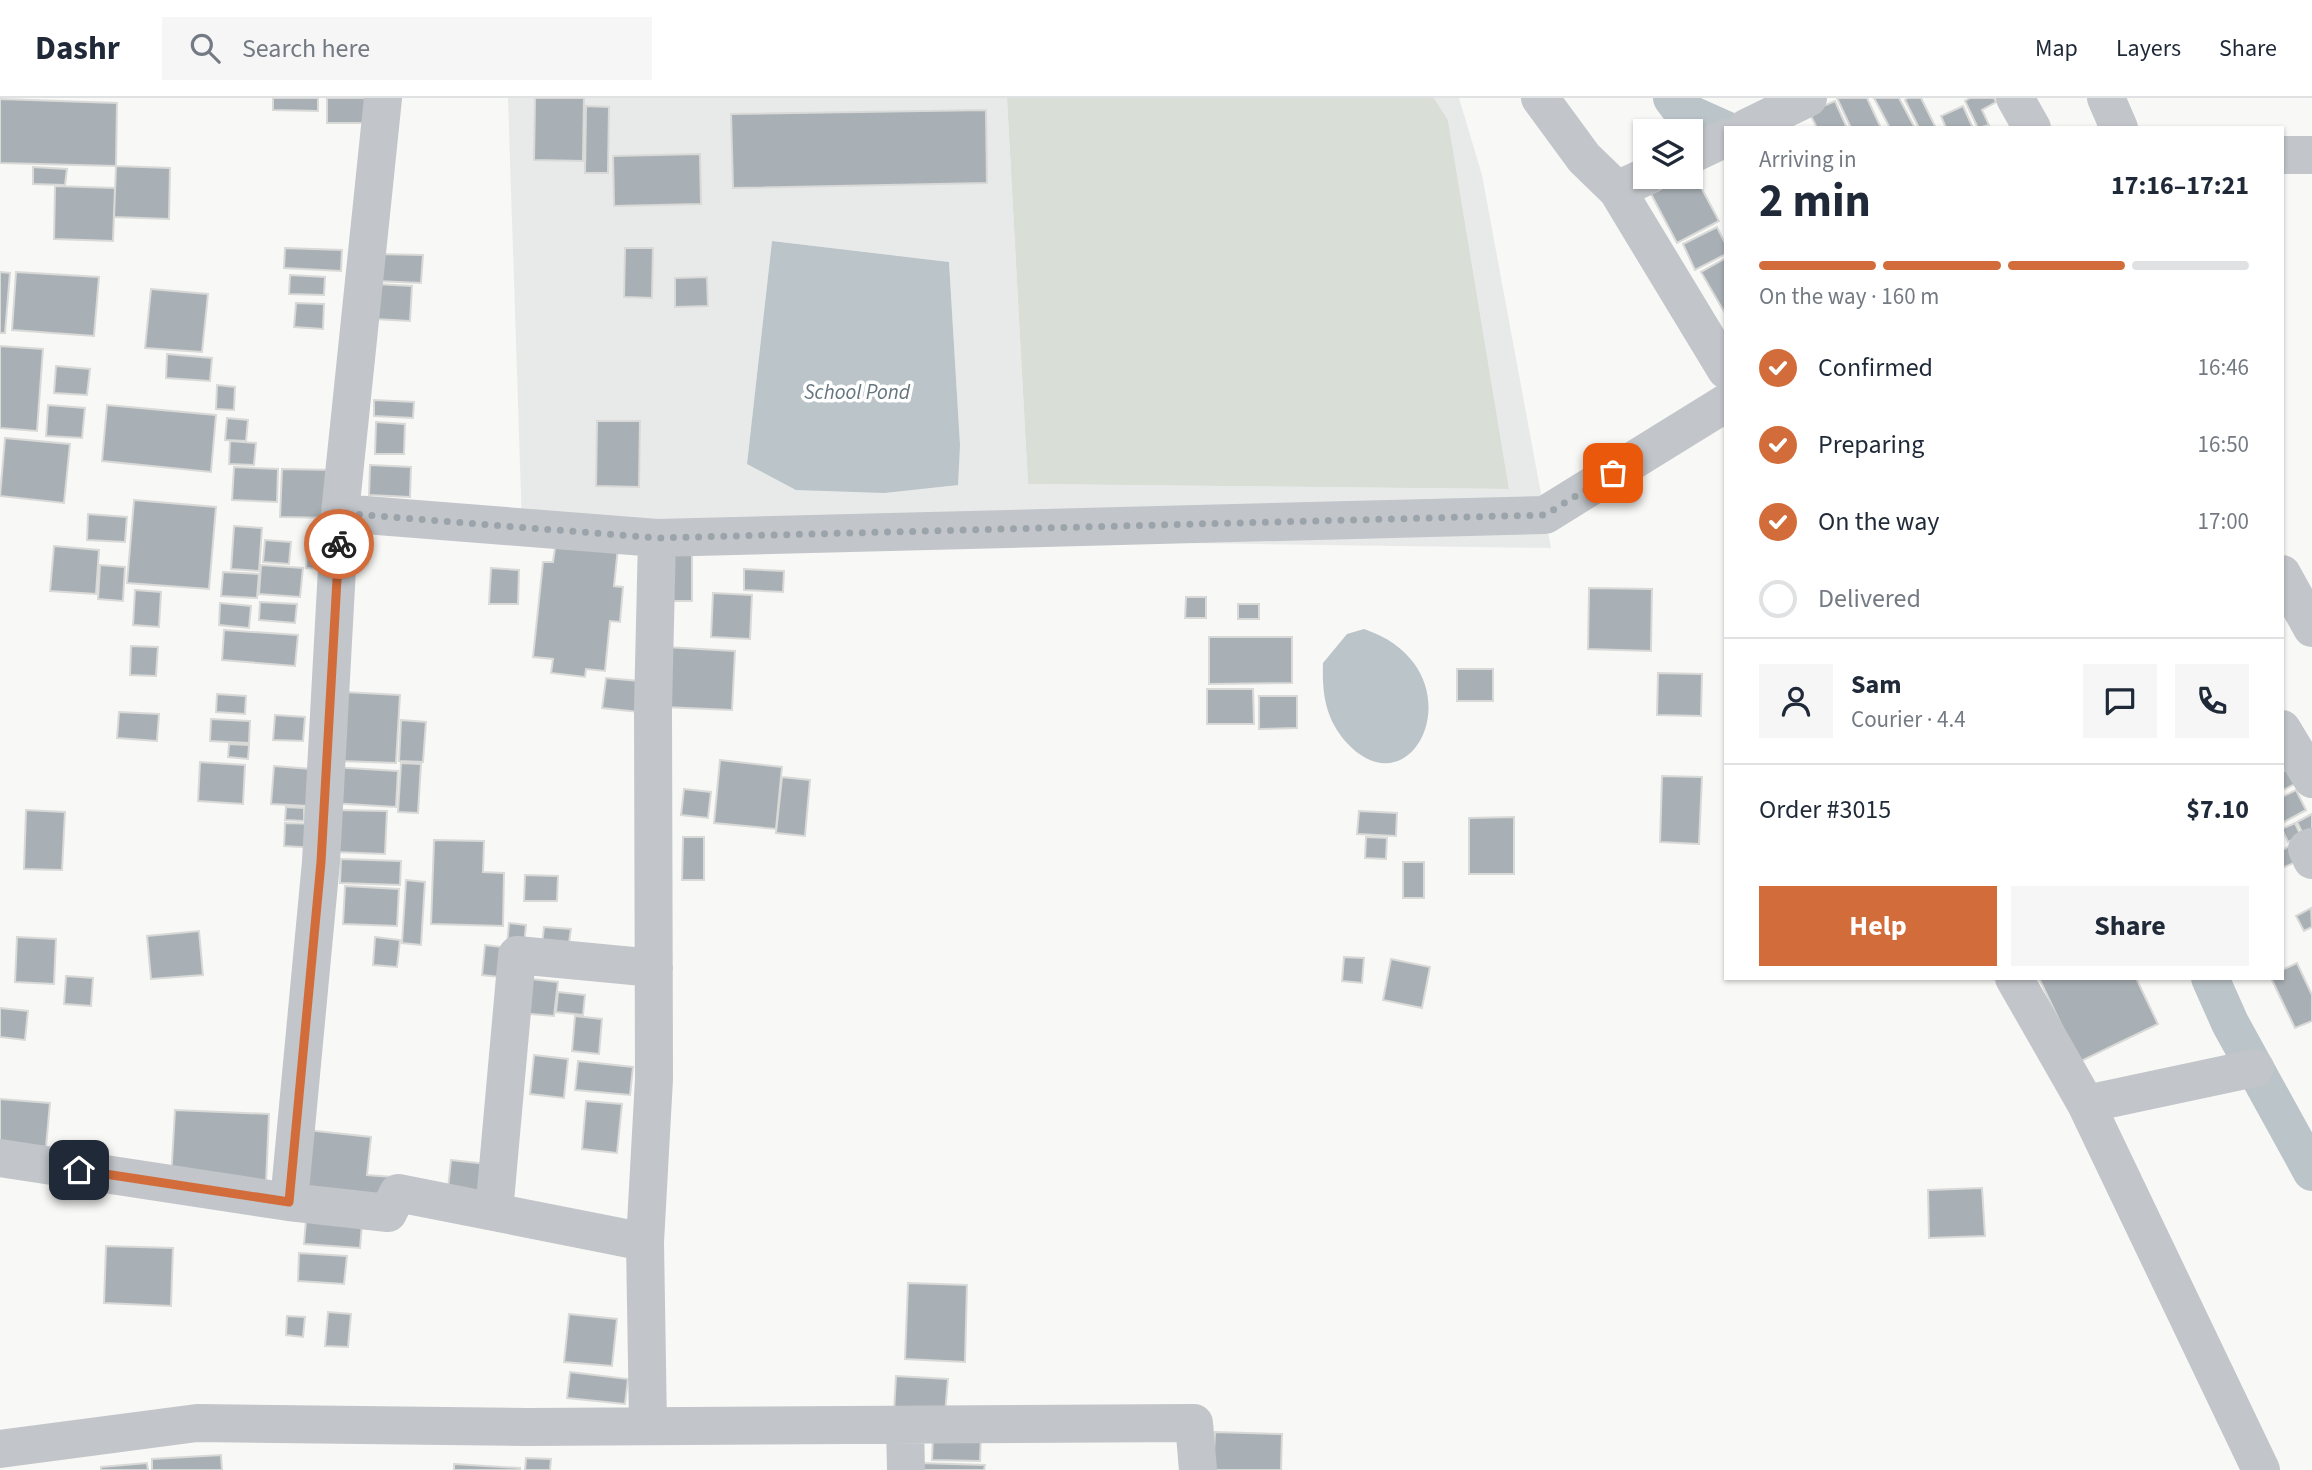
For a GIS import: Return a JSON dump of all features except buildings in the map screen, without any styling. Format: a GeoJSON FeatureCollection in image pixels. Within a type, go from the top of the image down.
{"type":"FeatureCollection","features":[{"type":"Feature","properties":{"kind":"street"},"geometry":{"type":"LineString","coordinates":[[289,1202],[321,862],[340,513],[383,98]]}},
{"type":"Feature","properties":{"kind":"street"},"geometry":{"type":"LineString","coordinates":[[1540,98],[1584,158],[1631,183],[1724,366]]}},
{"type":"Feature","properties":{"kind":"street"},"geometry":{"type":"LineString","coordinates":[[1750,126],[1808,98]]}},
{"type":"Feature","properties":{"kind":"street"},"geometry":{"type":"LineString","coordinates":[[2015,98],[2031,126]]}},
{"type":"Feature","properties":{"kind":"street"},"geometry":{"type":"LineString","coordinates":[[2106,98],[2118,126]]}},
{"type":"Feature","properties":{"kind":"street"},"geometry":{"type":"LineString","coordinates":[[1703,149],[1724,139]]}},
{"type":"Feature","properties":{"kind":"street"},"geometry":{"type":"LineString","coordinates":[[2284,155],[2312,155]]}},
{"type":"Feature","properties":{"kind":"street"},"geometry":{"type":"LineString","coordinates":[[340,513],[657,538],[1545,515],[1724,404]]}},
{"type":"Feature","properties":{"kind":"street"},"geometry":{"type":"LineString","coordinates":[[648,1425],[645,1242],[654,1079],[653,708],[657,538]]}},
{"type":"Feature","properties":{"kind":"street"},"geometry":{"type":"LineString","coordinates":[[2284,578],[2312,628]]}},
{"type":"Feature","properties":{"kind":"street"},"geometry":{"type":"LineString","coordinates":[[2284,732],[2312,779]]}},
{"type":"Feature","properties":{"kind":"street"},"geometry":{"type":"LineString","coordinates":[[2312,847],[2306,849],[2312,860]]}},
{"type":"Feature","properties":{"kind":"street"},"geometry":{"type":"LineString","coordinates":[[494,1212],[517,954],[653,968]]}},
{"type":"Feature","properties":{"kind":"street"},"geometry":{"type":"LineString","coordinates":[[2015,980],[2086,1104],[2261,1470]]}},
{"type":"Feature","properties":{"kind":"street"},"geometry":{"type":"LineString","coordinates":[[2086,1104],[2255,1068]]}},
{"type":"Feature","properties":{"kind":"street"},"geometry":{"type":"LineString","coordinates":[[0,1158],[289,1202],[388,1213],[398,1193],[645,1242]]}},
{"type":"Feature","properties":{"kind":"street"},"geometry":{"type":"LineString","coordinates":[[0,1449],[197,1423],[905,1426],[1194,1423],[1198,1470]]}},
{"type":"Feature","properties":{"kind":"street"},"geometry":{"type":"LineString","coordinates":[[905,1426],[906,1470]]}},
{"type":"Feature","properties":{"kind":"shaded area"},"geometry":{"type":"Polygon","coordinates":[[[508,98],[535,98],[534,160],[583,161],[584,98],[1007,98],[1028,484],[1509,489],[1448,120],[1434,98],[1459,98],[1482,175],[1551,548],[1043,541],[522,526],[508,98]],[[587,106],[585,173],[608,173],[609,107],[587,106]],[[986,110],[731,114],[733,187],[986,183],[986,110]],[[700,155],[614,156],[614,206],[701,204],[700,155]],[[772,241],[747,464],[960,445],[949,262],[772,241]],[[625,248],[624,296],[652,297],[653,248],[625,248]],[[707,277],[675,278],[676,307],[708,306],[707,277]],[[597,421],[596,486],[638,487],[640,421],[597,421]]]}},
{"type":"Feature","properties":{"kind":"shaded area"},"geometry":{"type":"Polygon","coordinates":[[[1007,98],[1434,98],[1448,120],[1509,489],[1028,484],[1007,98]]]}},
{"type":"Feature","properties":{"kind":"water","name":"School Pond"},"geometry":{"type":"Polygon","coordinates":[[[772,241],[949,262],[960,445],[958,485],[884,493],[796,490],[747,464],[772,241]]]}},
{"type":"Feature","properties":{"kind":"water"},"geometry":{"type":"Polygon","coordinates":[[[1364,629],[1400,648],[1421,674],[1428,702],[1425,729],[1413,750],[1395,762],[1371,761],[1346,742],[1333,724],[1326,705],[1323,663],[1347,634],[1364,629]]]}},
{"type":"Feature","properties":{"kind":"waterway"},"geometry":{"type":"LineString","coordinates":[[1672,98],[1681,110],[1724,129]]}},
{"type":"Feature","properties":{"kind":"waterway"},"geometry":{"type":"LineString","coordinates":[[2211,980],[2230,1023],[2312,1172]]}},
{"type":"Feature","properties":{"kind":"way so far"},"geometry":{"type":"LineString","coordinates":[[339,544],[340,513],[657,538],[1545,515],[1613,473]]}},
{"type":"Feature","properties":{"kind":"route"},"geometry":{"type":"LineString","coordinates":[[79,1170],[289,1202],[321,862],[339,544]]}}]}
